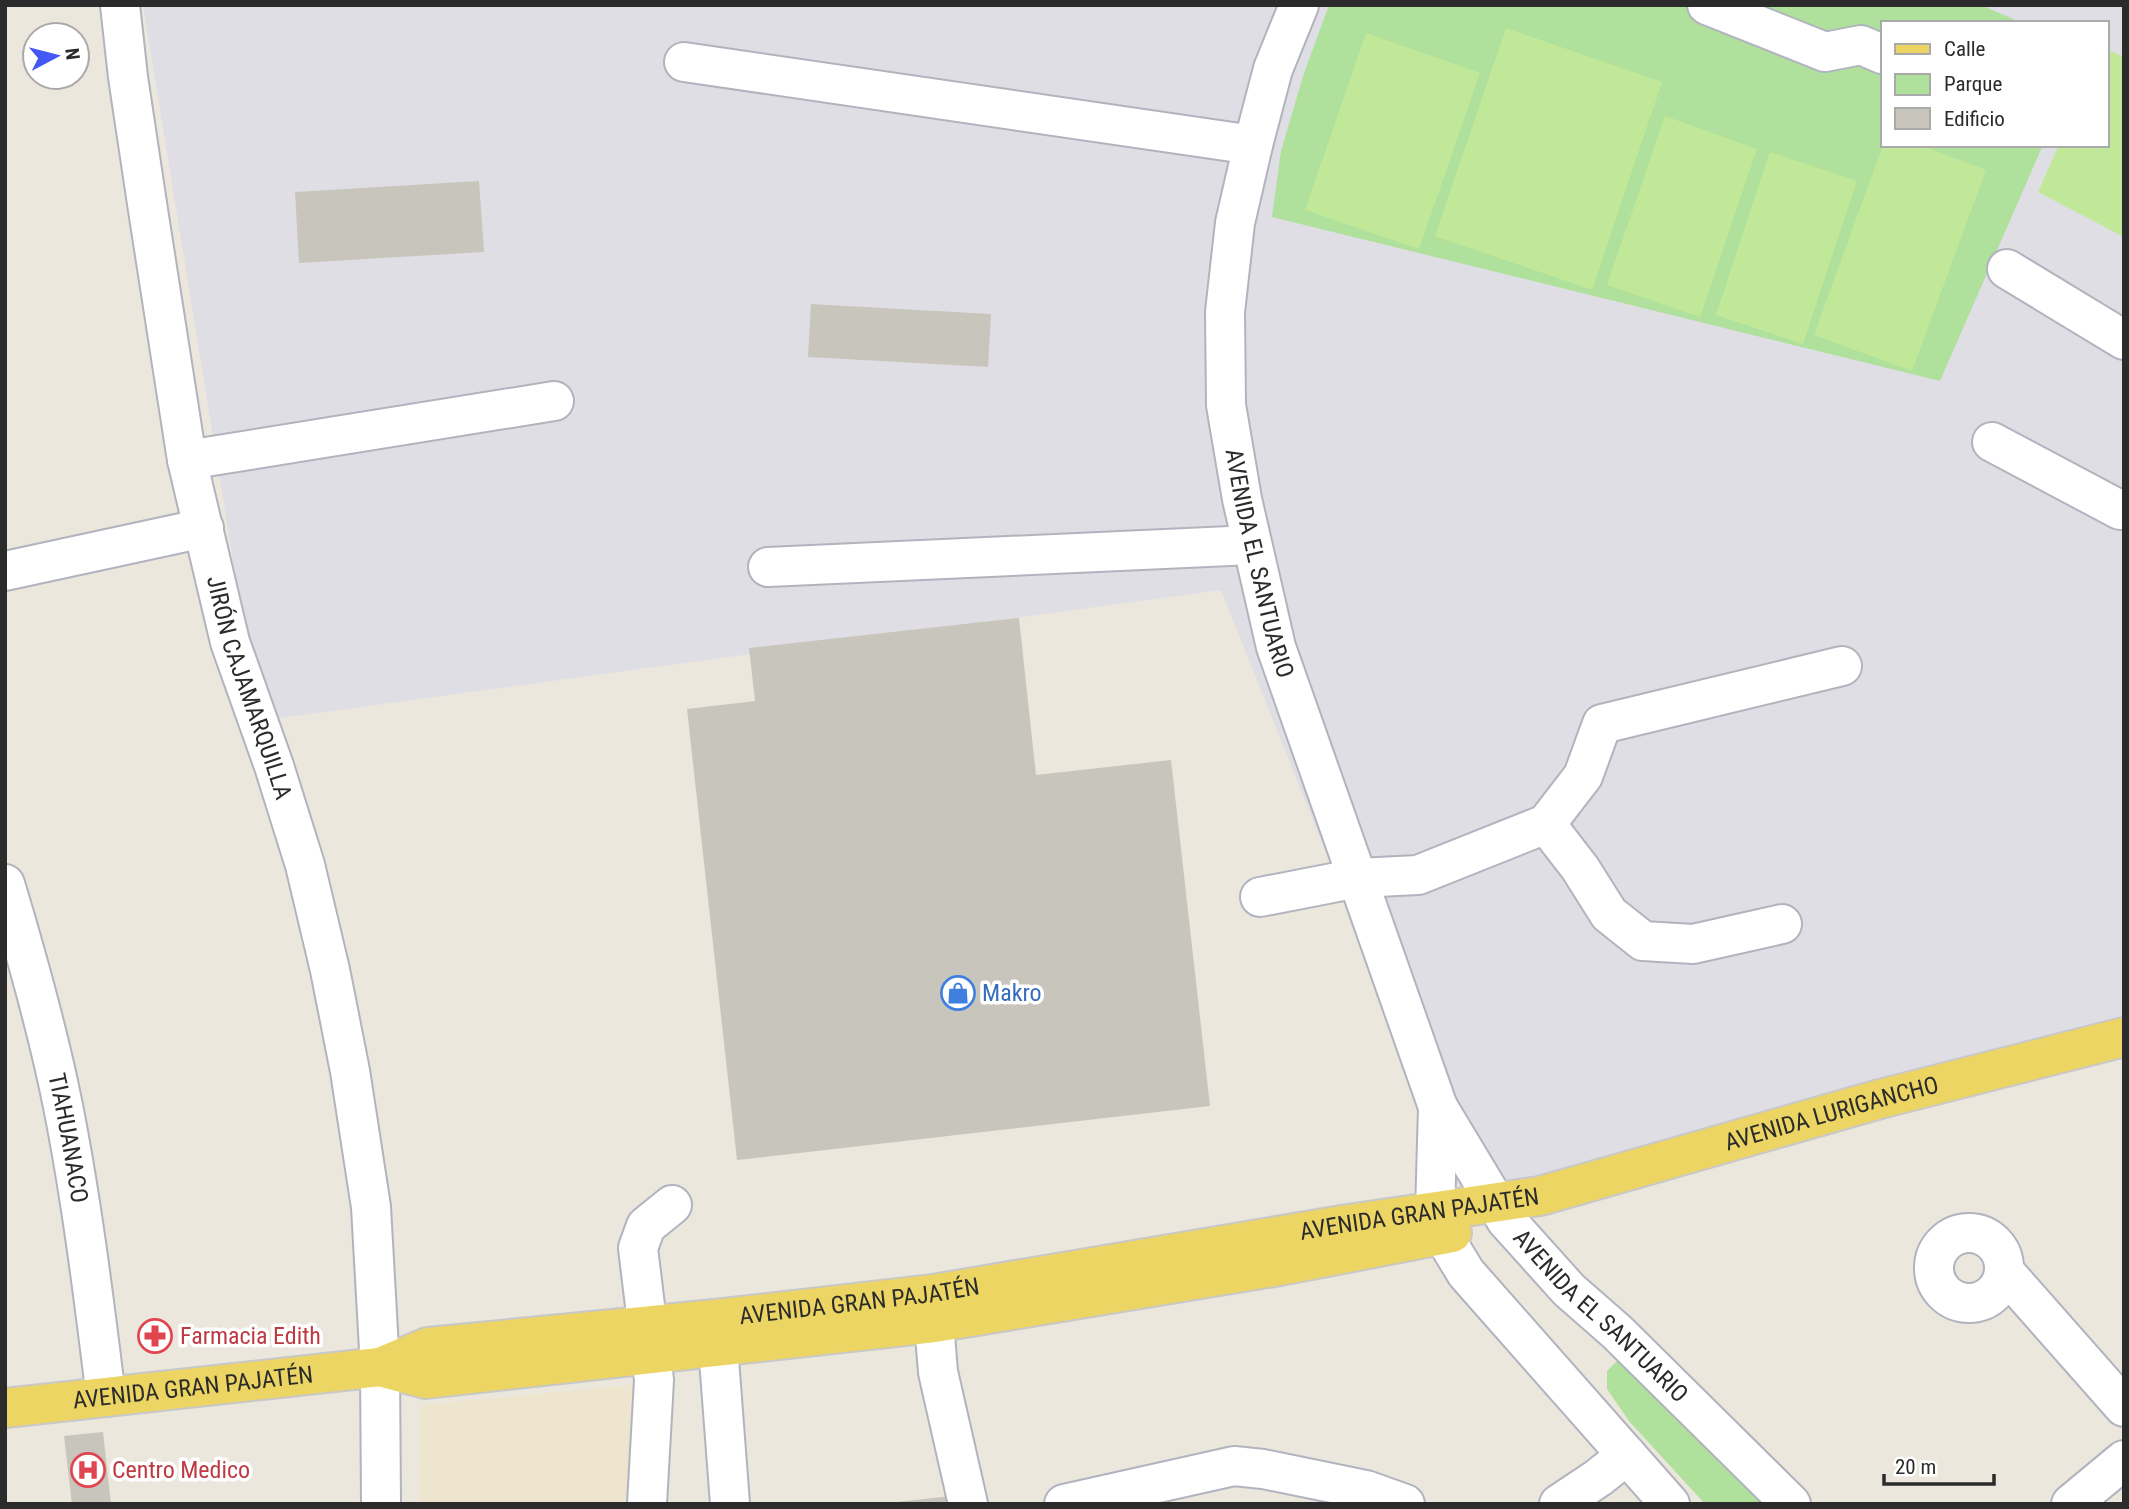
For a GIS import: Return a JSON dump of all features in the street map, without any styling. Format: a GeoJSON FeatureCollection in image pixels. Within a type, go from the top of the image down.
{"type":"FeatureCollection","features":[{"type":"Feature","properties":{"kind":"main road","name":"AVENIDA LURIGANCHO"},"geometry":{"type":"LineString","coordinates":[[1540,1196],[1880,1099],[2124,1037]]}},
{"type":"Feature","properties":{"kind":"main road","name":"AVENIDA GRAN PAJATÉN"},"geometry":{"type":"LineString","coordinates":[[5,1408],[380,1367],[428,1348],[649,1339],[718,1346],[934,1323],[1280,1266],[1439,1224],[1501,1211],[1540,1196]]}},
{"type":"Feature","properties":{"kind":"main road","name":"AVENIDA GRAN PAJATÉN"},"geometry":{"type":"LineString","coordinates":[[649,1339],[715,1319],[933,1294],[1342,1226],[1439,1224]]}},
{"type":"Feature","properties":{"kind":"street","name":"JIRÓN CAJAMARQUILLA"},"geometry":{"type":"LineString","coordinates":[[120,5],[142,170],[187,460],[230,642],[274,766],[305,865],[350,1071],[371,1207],[380,1367],[381,1504]]}},
{"type":"Feature","properties":{"kind":"street","name":"AVENIDA EL SANTUARIO"},"geometry":{"type":"LineString","coordinates":[[1299,5],[1273,69],[1253,145],[1235,223],[1225,312],[1226,405],[1241,499],[1276,647],[1438,1107],[1501,1211],[1569,1290],[1617,1332],[1791,1504]]}},
{"type":"Feature","properties":{"kind":"street"},"geometry":{"type":"LineString","coordinates":[[1707,5],[1825,52],[1861,45],[1881,54]]}},
{"type":"Feature","properties":{"kind":"street"},"geometry":{"type":"LineString","coordinates":[[684,62],[1253,145]]}},
{"type":"Feature","properties":{"kind":"street"},"geometry":{"type":"LineString","coordinates":[[2007,269],[2124,340]]}},
{"type":"Feature","properties":{"kind":"street"},"geometry":{"type":"LineString","coordinates":[[187,460],[554,401]]}},
{"type":"Feature","properties":{"kind":"street"},"geometry":{"type":"LineString","coordinates":[[1992,442],[2120,510],[2124,509]]}},
{"type":"Feature","properties":{"kind":"street"},"geometry":{"type":"LineString","coordinates":[[5,571],[204,528]]}},
{"type":"Feature","properties":{"kind":"street"},"geometry":{"type":"LineString","coordinates":[[768,566],[1252,545]]}},
{"type":"Feature","properties":{"kind":"street"},"geometry":{"type":"LineString","coordinates":[[1260,897],[1358,878],[1418,875],[1546,824],[1583,776],[1602,724],[1842,666]]}},
{"type":"Feature","properties":{"kind":"street"},"geometry":{"type":"LineString","coordinates":[[1546,824],[1580,868],[1609,914],[1643,940],[1693,944],[1782,923]]}},
{"type":"Feature","properties":{"kind":"street","name":"TIAHUANACO"},"geometry":{"type":"LineString","coordinates":[[5,884],[31,972],[63,1105],[90,1266],[106,1397]]}},
{"type":"Feature","properties":{"kind":"street","name":"AVENIDA EL SANTUARIO"},"geometry":{"type":"LineString","coordinates":[[1438,1107],[1439,1224]]}},
{"type":"Feature","properties":{"kind":"street"},"geometry":{"type":"LineString","coordinates":[[647,1504],[654,1380],[638,1248],[646,1226],[672,1205]]}},
{"type":"Feature","properties":{"kind":"street"},"geometry":{"type":"LineString","coordinates":[[1439,1224],[1466,1273],[1670,1504]]}},
{"type":"Feature","properties":{"kind":"street"},"geometry":{"type":"LineString","coordinates":[[2004,1271],[2124,1407]]}},
{"type":"Feature","properties":{"kind":"street"},"geometry":{"type":"LineString","coordinates":[[934,1323],[939,1372],[968,1504]]}},
{"type":"Feature","properties":{"kind":"street"},"geometry":{"type":"LineString","coordinates":[[718,1346],[730,1504]]}},
{"type":"Feature","properties":{"kind":"street"},"geometry":{"type":"LineString","coordinates":[[1559,1504],[1627,1455]]}},
{"type":"Feature","properties":{"kind":"street"},"geometry":{"type":"LineString","coordinates":[[2071,1504],[2124,1460]]}},
{"type":"Feature","properties":{"kind":"street"},"geometry":{"type":"LineString","coordinates":[[1064,1504],[1234,1466],[1263,1469],[1366,1490],[1405,1504]]}},
{"type":"Feature","properties":{"kind":"shaded area"},"geometry":{"type":"Polygon","coordinates":[[[143,5],[2124,5],[2124,1042],[1466,1204],[1221,590],[259,721],[143,5]]]}},
{"type":"Feature","properties":{"kind":"shaded area"},"geometry":{"type":"Polygon","coordinates":[[[645,1384],[641,1504],[419,1504],[421,1405],[645,1384]]]}},
{"type":"Feature","properties":{"kind":"green space"},"geometry":{"type":"Polygon","coordinates":[[[1329,5],[1981,5],[2017,21],[1881,21],[1881,147],[2042,147],[1940,381],[1272,217],[1281,151],[1304,73],[1329,5]]]}},
{"type":"Feature","properties":{"kind":"green space"},"geometry":{"type":"Polygon","coordinates":[[[1506,28],[1662,82],[1592,290],[1435,236],[1506,28]]]}},
{"type":"Feature","properties":{"kind":"green space"},"geometry":{"type":"Polygon","coordinates":[[[1366,33],[1480,73],[1419,249],[1305,210],[1366,33]]]}},
{"type":"Feature","properties":{"kind":"green space"},"geometry":{"type":"Polygon","coordinates":[[[2108,50],[2124,57],[2124,237],[2038,192],[2058,147],[2108,147],[2108,50]]]}},
{"type":"Feature","properties":{"kind":"green space"},"geometry":{"type":"Polygon","coordinates":[[[1665,116],[1757,149],[1700,317],[1607,285],[1665,116]]]}},
{"type":"Feature","properties":{"kind":"green space"},"geometry":{"type":"Polygon","coordinates":[[[1882,147],[1925,147],[1986,170],[1912,371],[1814,335],[1882,147]]]}},
{"type":"Feature","properties":{"kind":"green space"},"geometry":{"type":"Polygon","coordinates":[[[1770,152],[1857,181],[1803,344],[1716,315],[1770,152]]]}},
{"type":"Feature","properties":{"kind":"green space"},"geometry":{"type":"Polygon","coordinates":[[[1619,1359],[1769,1504],[1705,1504],[1629,1421],[1607,1389],[1607,1371],[1619,1359]]]}},
{"type":"Feature","properties":{"kind":"building"},"geometry":{"type":"Polygon","coordinates":[[[479,181],[484,252],[299,263],[295,192],[479,181]]]}},
{"type":"Feature","properties":{"kind":"building"},"geometry":{"type":"Polygon","coordinates":[[[811,304],[991,314],[988,367],[808,357],[811,304]]]}},
{"type":"Feature","properties":{"kind":"building","name":"Makro"},"geometry":{"type":"Polygon","coordinates":[[[1019,618],[1036,775],[1171,760],[1210,1106],[737,1160],[687,709],[755,701],[749,648],[1019,618]]]}},
{"type":"Feature","properties":{"kind":"building","name":"Centro Medico"},"geometry":{"type":"Polygon","coordinates":[[[103,1432],[111,1504],[72,1504],[64,1436],[103,1432]]]}},
{"type":"Feature","properties":{"kind":"building"},"geometry":{"type":"Polygon","coordinates":[[[961,1495],[962,1504],[896,1504],[896,1502],[961,1495]]]}},
{"type":"Feature","properties":{"kind":"place","name":"Makro"},"geometry":{"type":"Point","coordinates":[958,993]}},
{"type":"Feature","properties":{"kind":"place","name":"Farmacia Edith"},"geometry":{"type":"Point","coordinates":[155,1336]}},
{"type":"Feature","properties":{"kind":"place","name":"Centro Medico"},"geometry":{"type":"Point","coordinates":[88,1470]}}]}
